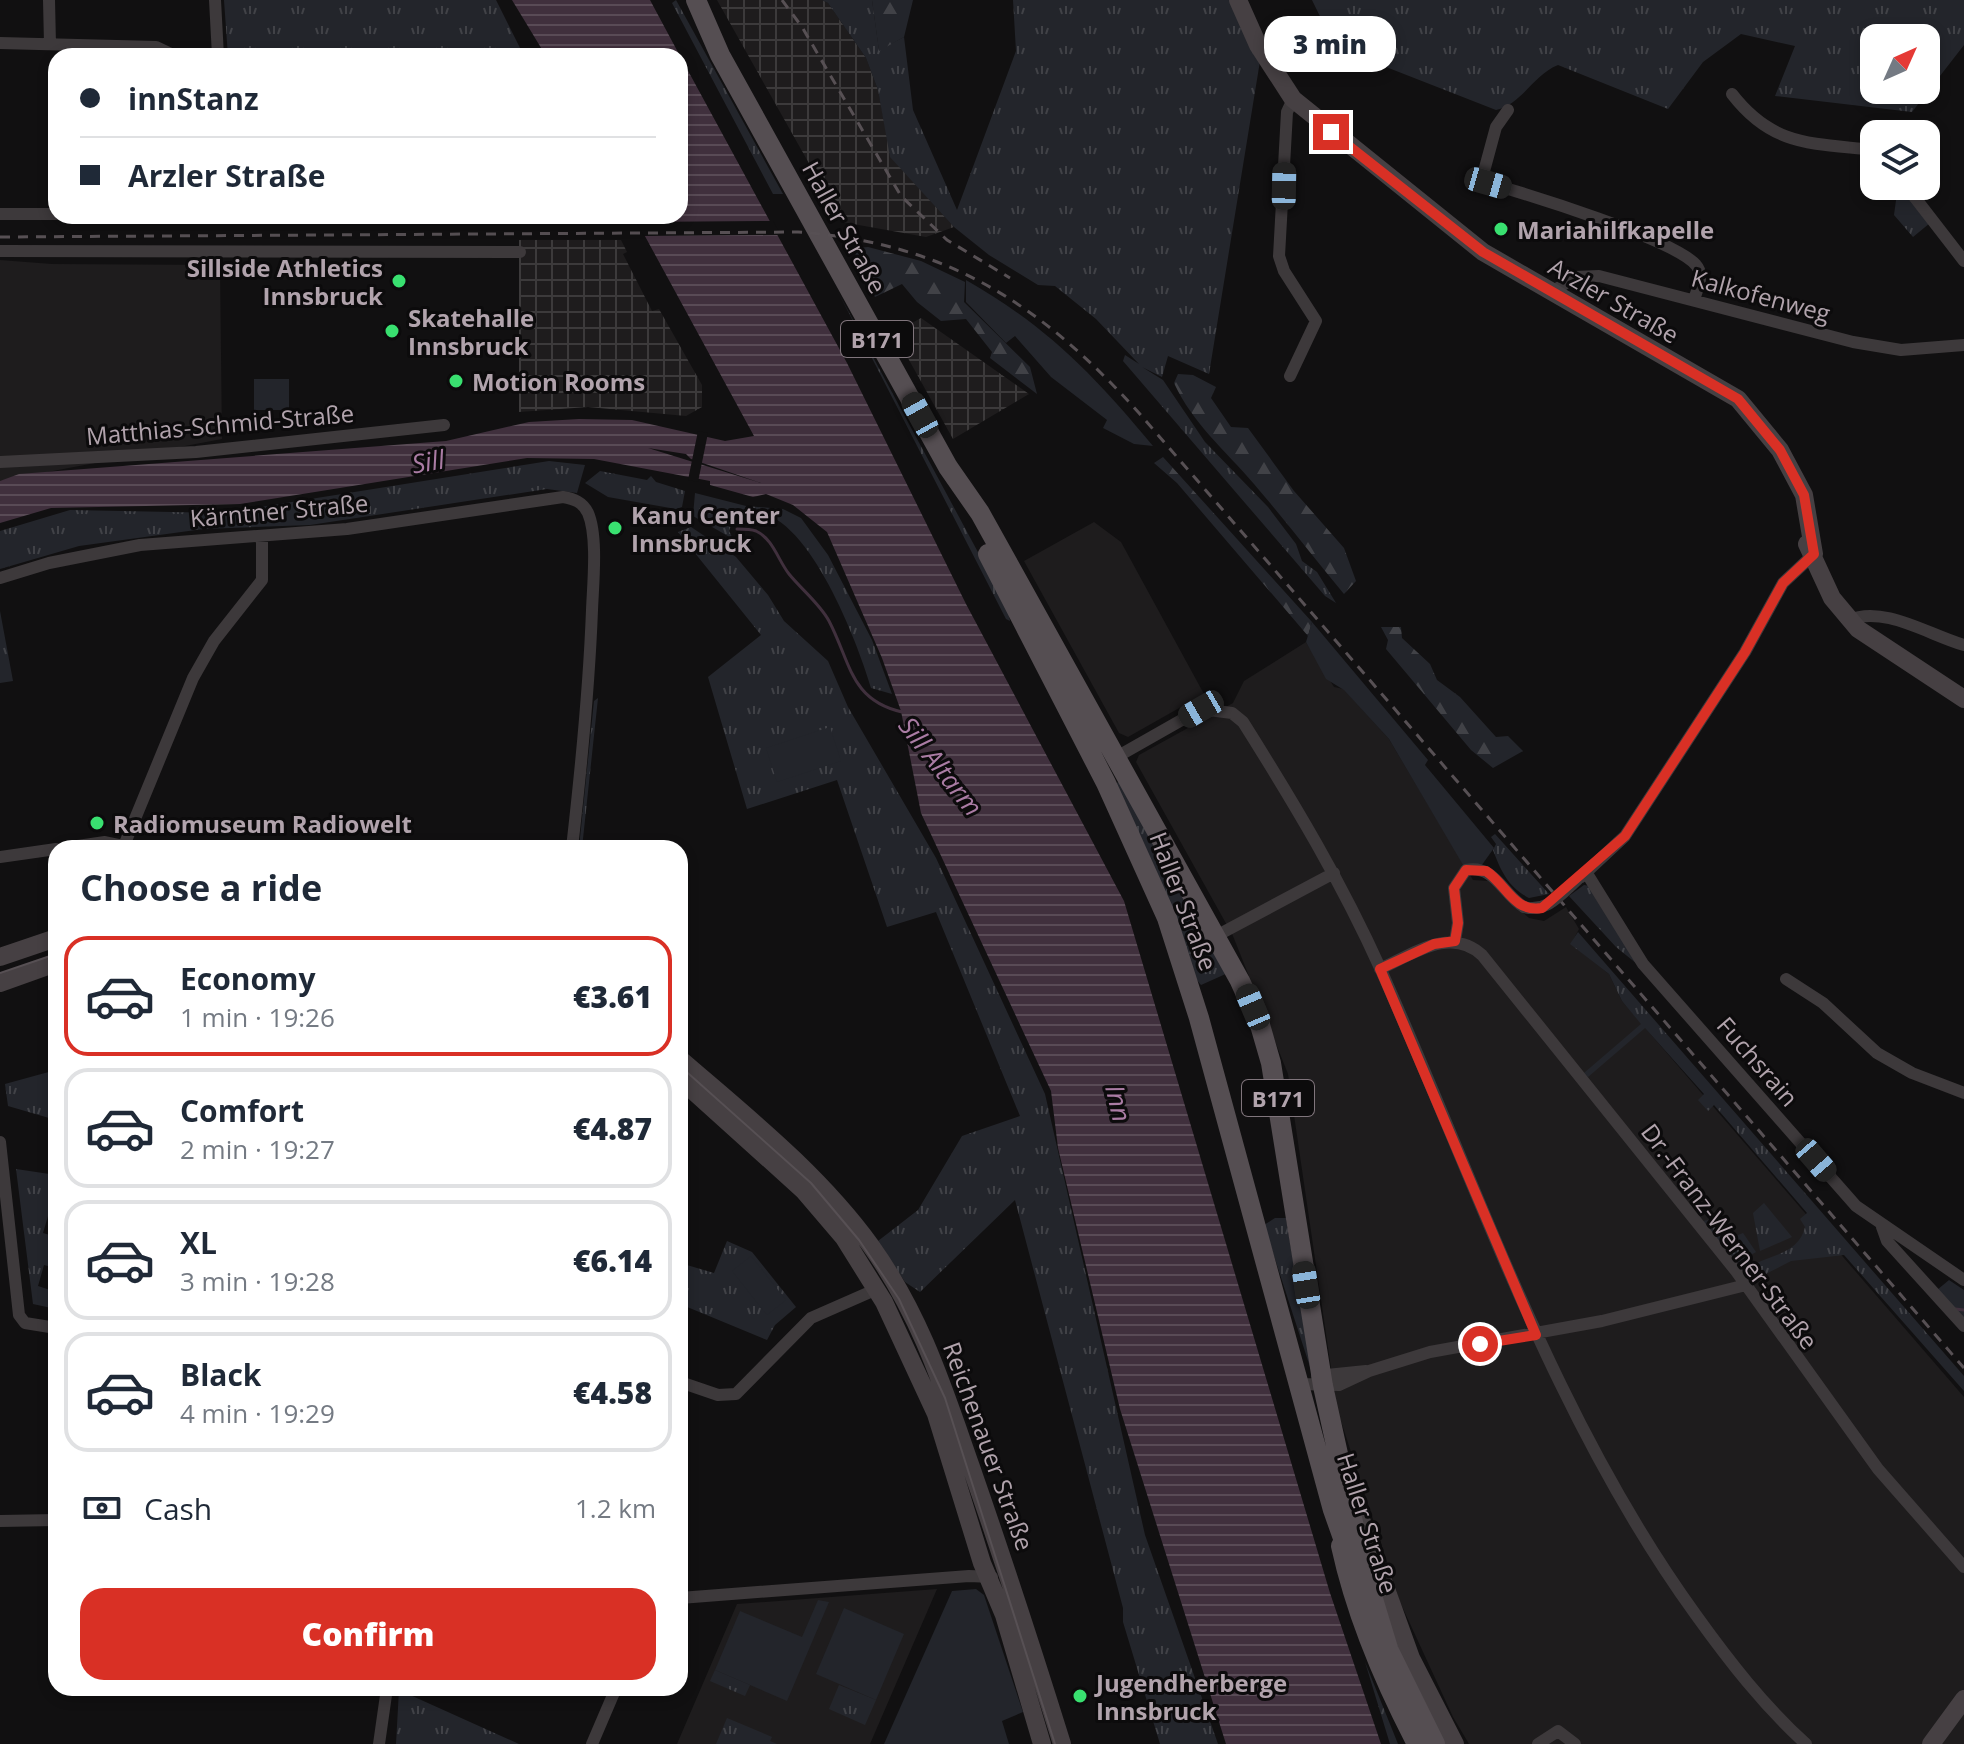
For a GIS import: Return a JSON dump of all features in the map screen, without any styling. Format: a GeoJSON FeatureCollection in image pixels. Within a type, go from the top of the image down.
{"type":"FeatureCollection","features":[{"type":"Feature","properties":{"kind":"main road","name":"Haller Straße"},"geometry":{"type":"LineString","coordinates":[[681,0],[720,55]]}},
{"type":"Feature","properties":{"kind":"main road","name":"Haller Straße"},"geometry":{"type":"LineString","coordinates":[[696,0],[720,55],[948,467],[1020,620],[1216,936],[1245,990],[1268,1050],[1276,1219],[1299,1384],[1333,1510],[1367,1607],[1435,1744]]}},
{"type":"Feature","properties":{"kind":"main road","name":"Haller Straße"},"geometry":{"type":"LineString","coordinates":[[1107,762],[1276,1219],[1322,1380],[1362,1563],[1391,1656]]}},
{"type":"Feature","properties":{"kind":"main road"},"geometry":{"type":"LineString","coordinates":[[1333,1510],[1357,1606],[1387,1684],[1417,1744]]}},
{"type":"Feature","properties":{"kind":"street"},"geometry":{"type":"LineString","coordinates":[[49,0],[50,44]]}},
{"type":"Feature","properties":{"kind":"street"},"geometry":{"type":"LineString","coordinates":[[215,0],[218,48]]}},
{"type":"Feature","properties":{"kind":"street","name":"Arzler Straße"},"geometry":{"type":"LineString","coordinates":[[1238,0],[1258,45],[1293,99],[1445,225],[1483,252],[1738,399],[1780,450],[1804,495],[1811,520],[1814,554],[1832,598],[1849,620],[1872,641],[1964,699]]}},
{"type":"Feature","properties":{"kind":"street"},"geometry":{"type":"LineString","coordinates":[[0,43],[158,48]]}},
{"type":"Feature","properties":{"kind":"street"},"geometry":{"type":"LineString","coordinates":[[1732,94],[1757,123],[1781,137],[1860,148]]}},
{"type":"Feature","properties":{"kind":"street"},"geometry":{"type":"LineString","coordinates":[[1290,376],[1316,321],[1284,271],[1279,256],[1287,112],[1293,99]]}},
{"type":"Feature","properties":{"kind":"street"},"geometry":{"type":"LineString","coordinates":[[1508,110],[1496,127],[1483,175],[1488,183],[1565,206],[1667,248],[1696,265],[1701,277],[1694,300]]}},
{"type":"Feature","properties":{"kind":"street"},"geometry":{"type":"LineString","coordinates":[[1917,200],[1964,261]]}},
{"type":"Feature","properties":{"kind":"street"},"geometry":{"type":"LineString","coordinates":[[0,214],[48,214]]}},
{"type":"Feature","properties":{"kind":"street"},"geometry":{"type":"LineString","coordinates":[[0,251],[520,252]]}},
{"type":"Feature","properties":{"kind":"street","name":"Kalkofenweg"},"geometry":{"type":"LineString","coordinates":[[1552,292],[1575,277],[1599,276],[1853,342],[1901,350],[1964,345]]}},
{"type":"Feature","properties":{"kind":"street","name":"Matthias-Schmid-Straße"},"geometry":{"type":"LineString","coordinates":[[0,462],[196,452],[444,425]]}},
{"type":"Feature","properties":{"kind":"street","name":"Kärntner Straße"},"geometry":{"type":"LineString","coordinates":[[0,578],[49,563],[140,545],[349,529],[563,497],[573,499],[586,509],[590,519],[594,572],[590,693],[573,840]]}},
{"type":"Feature","properties":{"kind":"street"},"geometry":{"type":"LineString","coordinates":[[127,840],[193,678],[214,641],[262,580],[262,537]]}},
{"type":"Feature","properties":{"kind":"street"},"geometry":{"type":"LineString","coordinates":[[1380,969],[1434,944],[1455,941],[1458,923],[1454,888],[1466,870],[1486,871],[1524,907],[1536,909],[1549,905],[1625,836],[1745,652],[1783,583],[1814,554]]}},
{"type":"Feature","properties":{"kind":"street"},"geometry":{"type":"LineString","coordinates":[[1849,620],[1865,613],[1887,616],[1964,645]]}},
{"type":"Feature","properties":{"kind":"street"},"geometry":{"type":"LineString","coordinates":[[1107,762],[1201,709],[1232,713],[1243,722],[1303,816],[1380,969],[1536,1335],[1590,1447],[1670,1578],[1759,1696],[1806,1744]]}},
{"type":"Feature","properties":{"kind":"street"},"geometry":{"type":"LineString","coordinates":[[0,857],[48,850]]}},
{"type":"Feature","properties":{"kind":"street","name":"Haller Straße"},"geometry":{"type":"LineString","coordinates":[[1216,936],[1334,873]]}},
{"type":"Feature","properties":{"kind":"street","name":"Fuchsrain"},"geometry":{"type":"LineString","coordinates":[[1582,876],[1643,964],[1856,1206],[1882,1227],[1964,1280]]}},
{"type":"Feature","properties":{"kind":"street"},"geometry":{"type":"LineString","coordinates":[[0,957],[48,941]]}},
{"type":"Feature","properties":{"kind":"street","name":"Dr.-Franz-Werner-Straße"},"geometry":{"type":"LineString","coordinates":[[1455,941],[1469,945],[1482,955],[1746,1285],[1855,1441],[1964,1567]]}},
{"type":"Feature","properties":{"kind":"street"},"geometry":{"type":"LineString","coordinates":[[0,983],[48,966]]}},
{"type":"Feature","properties":{"kind":"street"},"geometry":{"type":"LineString","coordinates":[[1786,979],[1823,1003],[1877,1053],[1912,1073],[1964,1093]]}},
{"type":"Feature","properties":{"kind":"street","name":"Reichenauer Straße"},"geometry":{"type":"LineString","coordinates":[[688,1066],[817,1182],[864,1238],[899,1290],[933,1355],[953,1405],[1062,1744]]}},
{"type":"Feature","properties":{"kind":"street","name":"Reichenauer Straße"},"geometry":{"type":"LineString","coordinates":[[688,1086],[803,1190],[844,1238],[877,1289],[913,1357],[933,1404],[981,1572],[1042,1744]]}},
{"type":"Feature","properties":{"kind":"street"},"geometry":{"type":"LineString","coordinates":[[0,1142],[18,1307],[25,1323],[48,1327]]}},
{"type":"Feature","properties":{"kind":"street"},"geometry":{"type":"LineString","coordinates":[[1882,1227],[1887,1241],[1964,1326]]}},
{"type":"Feature","properties":{"kind":"street"},"geometry":{"type":"LineString","coordinates":[[1299,1384],[1369,1371],[1430,1352],[1536,1335],[1675,1305],[1746,1285]]}},
{"type":"Feature","properties":{"kind":"street"},"geometry":{"type":"LineString","coordinates":[[688,1385],[718,1395],[736,1394],[811,1318],[877,1289],[891,1286],[899,1290]]}},
{"type":"Feature","properties":{"kind":"street","name":"Haller Straße"},"geometry":{"type":"LineString","coordinates":[[1346,1480],[1411,1658],[1455,1744]]}},
{"type":"Feature","properties":{"kind":"street"},"geometry":{"type":"LineString","coordinates":[[0,1521],[48,1520]]}},
{"type":"Feature","properties":{"kind":"street"},"geometry":{"type":"LineString","coordinates":[[688,1597],[981,1572],[1005,1586],[1019,1608]]}},
{"type":"Feature","properties":{"kind":"street"},"geometry":{"type":"LineString","coordinates":[[379,1744],[380,1696]]}},
{"type":"Feature","properties":{"kind":"street"},"geometry":{"type":"LineString","coordinates":[[381,1713],[385,1696]]}},
{"type":"Feature","properties":{"kind":"street"},"geometry":{"type":"LineString","coordinates":[[592,1744],[613,1696]]}},
{"type":"Feature","properties":{"kind":"street"},"geometry":{"type":"LineString","coordinates":[[1931,1744],[1964,1699]]}},
{"type":"Feature","properties":{"kind":"street"},"geometry":{"type":"LineString","coordinates":[[1538,1744],[1553,1731],[1571,1740]]}},
{"type":"Feature","properties":{"kind":"shaded area"},"geometry":{"type":"Polygon","coordinates":[[[717,0],[822,0],[828,3],[866,58],[878,90],[891,157],[954,227],[926,237],[842,222],[717,0]]]}},
{"type":"Feature","properties":{"kind":"shaded area"},"geometry":{"type":"Polygon","coordinates":[[[519,240],[621,240],[627,252],[623,254],[652,311],[659,309],[702,385],[702,407],[686,416],[588,407],[519,412],[519,240]]]}},
{"type":"Feature","properties":{"kind":"shaded area"},"geometry":{"type":"Polygon","coordinates":[[[0,260],[52,264],[220,265],[222,439],[0,481],[0,260]]]}},
{"type":"Feature","properties":{"kind":"shaded area"},"geometry":{"type":"Polygon","coordinates":[[[921,318],[1029,394],[953,439],[894,333],[921,318]]]}},
{"type":"Feature","properties":{"kind":"shaded area"},"geometry":{"type":"Polygon","coordinates":[[[1094,522],[1121,542],[1204,694],[1128,737],[1119,733],[1024,561],[1094,522]]]}},
{"type":"Feature","properties":{"kind":"shaded area"},"geometry":{"type":"Polygon","coordinates":[[[1306,642],[1334,687],[1344,689],[1389,739],[1473,880],[1488,881],[1529,918],[1544,921],[1566,907],[1579,929],[1571,944],[1609,974],[1622,1001],[1964,1397],[1964,1744],[1469,1744],[1453,1717],[1400,1602],[1337,1409],[1288,1074],[1233,936],[1136,762],[1139,755],[1233,703],[1244,681],[1306,642]]]}},
{"type":"Feature","properties":{"kind":"shaded area"},"geometry":{"type":"Polygon","coordinates":[[[937,1589],[870,1744],[677,1744],[737,1604],[937,1589]]]}},
{"type":"Feature","properties":{"kind":"green space"},"geometry":{"type":"Polygon","coordinates":[[[224,0],[496,0],[520,48],[227,48],[224,0]]]}},
{"type":"Feature","properties":{"kind":"green space"},"geometry":{"type":"Polygon","coordinates":[[[676,0],[783,194],[773,194],[672,3],[676,0]]]}},
{"type":"Feature","properties":{"kind":"green space"},"geometry":{"type":"Polygon","coordinates":[[[822,0],[872,0],[879,50],[904,37],[913,110],[957,210],[1016,51],[1013,0],[1235,0],[1260,61],[1209,374],[1168,356],[1162,377],[1142,367],[1163,380],[1205,442],[1268,507],[1296,544],[1302,561],[1317,572],[1336,603],[1325,596],[1123,361],[1125,355],[1139,364],[1096,319],[1055,286],[1038,285],[989,255],[954,227],[890,157],[878,90],[866,58],[828,3],[822,0]]]}},
{"type":"Feature","properties":{"kind":"green space"},"geometry":{"type":"Polygon","coordinates":[[[872,0],[913,0],[904,37],[879,51],[872,0]]]}},
{"type":"Feature","properties":{"kind":"green space"},"geometry":{"type":"Polygon","coordinates":[[[1312,0],[1964,0],[1964,45],[1940,76],[1940,24],[1860,24],[1860,104],[1918,104],[1912,112],[1775,96],[1795,46],[1741,34],[1703,62],[1668,109],[1558,65],[1541,75],[1513,102],[1496,110],[1335,47],[1312,0]]]}},
{"type":"Feature","properties":{"kind":"green space"},"geometry":{"type":"Polygon","coordinates":[[[1896,200],[1913,200],[1930,223],[1913,237],[1894,215],[1896,200]]]}},
{"type":"Feature","properties":{"kind":"green space"},"geometry":{"type":"Polygon","coordinates":[[[868,247],[921,261],[965,282],[964,302],[1030,367],[1037,394],[990,358],[992,352],[966,319],[941,321],[917,302],[902,284],[875,297],[854,259],[858,248],[868,247]]]}},
{"type":"Feature","properties":{"kind":"green space"},"geometry":{"type":"Polygon","coordinates":[[[966,280],[1046,334],[1090,375],[1153,446],[1134,444],[1103,428],[1107,420],[1051,377],[1015,336],[1006,343],[966,302],[966,280]]]}},
{"type":"Feature","properties":{"kind":"green space"},"geometry":{"type":"Polygon","coordinates":[[[838,292],[1008,608],[1010,621],[1006,619],[838,292]]]}},
{"type":"Feature","properties":{"kind":"green space"},"geometry":{"type":"Polygon","coordinates":[[[1178,374],[1193,375],[1216,387],[1211,398],[1231,427],[1248,428],[1294,491],[1344,548],[1356,581],[1344,594],[1266,498],[1200,424],[1174,383],[1178,374]]]}},
{"type":"Feature","properties":{"kind":"green space"},"geometry":{"type":"Polygon","coordinates":[[[254,379],[289,379],[289,410],[254,410],[254,379]]]}},
{"type":"Feature","properties":{"kind":"green space"},"geometry":{"type":"Polygon","coordinates":[[[1163,457],[1312,622],[1308,636],[1177,483],[1154,463],[1163,457]]]}},
{"type":"Feature","properties":{"kind":"green space"},"geometry":{"type":"Polygon","coordinates":[[[549,461],[585,465],[577,493],[547,489],[310,525],[203,529],[79,546],[0,569],[0,531],[70,510],[223,513],[549,461]]]}},
{"type":"Feature","properties":{"kind":"green space"},"geometry":{"type":"Polygon","coordinates":[[[600,471],[647,480],[651,476],[656,482],[685,491],[682,507],[676,509],[608,497],[585,483],[600,471]]]}},
{"type":"Feature","properties":{"kind":"green space"},"geometry":{"type":"Polygon","coordinates":[[[695,493],[746,506],[783,509],[801,518],[828,555],[872,640],[892,694],[871,688],[839,605],[802,543],[780,522],[757,512],[733,519],[729,531],[733,539],[693,516],[695,493]]]}},
{"type":"Feature","properties":{"kind":"green space"},"geometry":{"type":"Polygon","coordinates":[[[691,527],[736,557],[768,595],[784,621],[828,661],[848,707],[936,858],[1045,1094],[1145,1535],[1218,1744],[1160,1744],[1123,1622],[1123,1608],[1015,1200],[920,1292],[905,1282],[878,1241],[918,1210],[962,1136],[1020,1116],[936,912],[887,927],[837,780],[747,809],[708,677],[761,635],[678,532],[691,527]]]}},
{"type":"Feature","properties":{"kind":"green space"},"geometry":{"type":"Polygon","coordinates":[[[0,611],[13,681],[0,683],[0,611]]]}},
{"type":"Feature","properties":{"kind":"green space"},"geometry":{"type":"Polygon","coordinates":[[[1312,622],[1428,760],[1425,765],[1494,848],[1479,869],[1466,870],[1389,739],[1344,690],[1326,679],[1306,642],[1312,622]]]}},
{"type":"Feature","properties":{"kind":"green space"},"geometry":{"type":"Polygon","coordinates":[[[1381,627],[1401,627],[1402,638],[1430,664],[1437,680],[1460,697],[1496,737],[1508,736],[1523,751],[1493,768],[1471,750],[1386,649],[1388,640],[1381,627]]]}},
{"type":"Feature","properties":{"kind":"green space"},"geometry":{"type":"Polygon","coordinates":[[[598,698],[583,840],[580,840],[594,701],[598,698]]]}},
{"type":"Feature","properties":{"kind":"green space"},"geometry":{"type":"Polygon","coordinates":[[[830,727],[841,761],[777,782],[766,748],[830,727]]]}},
{"type":"Feature","properties":{"kind":"green space"},"geometry":{"type":"Polygon","coordinates":[[[1122,780],[1230,972],[1201,985],[1192,974],[1115,784],[1122,780]]]}},
{"type":"Feature","properties":{"kind":"green space"},"geometry":{"type":"Polygon","coordinates":[[[1495,834],[1549,894],[1529,898],[1510,884],[1493,850],[1496,844],[1491,837],[1495,834]]]}},
{"type":"Feature","properties":{"kind":"green space"},"geometry":{"type":"Polygon","coordinates":[[[1584,885],[1590,886],[1642,968],[1616,947],[1569,896],[1584,885]]]}},
{"type":"Feature","properties":{"kind":"green space"},"geometry":{"type":"Polygon","coordinates":[[[1578,932],[1964,1376],[1964,1391],[1844,1255],[1791,1261],[1752,1281],[1745,1270],[1795,1244],[1805,1227],[1800,1219],[1807,1213],[1714,1105],[1708,1111],[1698,1100],[1704,1094],[1645,1028],[1588,1077],[1584,1073],[1641,1024],[1622,1001],[1609,974],[1570,944],[1578,932]]]}},
{"type":"Feature","properties":{"kind":"green space"},"geometry":{"type":"Polygon","coordinates":[[[48,1072],[48,1118],[8,1106],[5,1084],[48,1072]]]}},
{"type":"Feature","properties":{"kind":"green space"},"geometry":{"type":"Polygon","coordinates":[[[16,1169],[48,1174],[48,1216],[43,1233],[48,1235],[48,1266],[44,1265],[38,1286],[48,1289],[48,1307],[33,1304],[16,1169]]]}},
{"type":"Feature","properties":{"kind":"green space"},"geometry":{"type":"Polygon","coordinates":[[[1764,1203],[1792,1237],[1760,1251],[1753,1213],[1764,1203]]]}},
{"type":"Feature","properties":{"kind":"green space"},"geometry":{"type":"Polygon","coordinates":[[[1275,1218],[1286,1218],[1311,1370],[1264,1225],[1275,1218]]]}},
{"type":"Feature","properties":{"kind":"green space"},"geometry":{"type":"Polygon","coordinates":[[[1713,1219],[1731,1238],[1743,1233],[1756,1252],[1737,1263],[1703,1221],[1713,1219]]]}},
{"type":"Feature","properties":{"kind":"green space"},"geometry":{"type":"Polygon","coordinates":[[[727,1241],[752,1252],[796,1307],[775,1325],[767,1340],[688,1307],[688,1265],[714,1273],[727,1241]]]}},
{"type":"Feature","properties":{"kind":"green space"},"geometry":{"type":"Polygon","coordinates":[[[751,1256],[786,1300],[767,1315],[732,1271],[751,1256]]]}},
{"type":"Feature","properties":{"kind":"green space"},"geometry":{"type":"Polygon","coordinates":[[[1949,1280],[1964,1290],[1964,1321],[1937,1290],[1949,1280]]]}},
{"type":"Feature","properties":{"kind":"green space"},"geometry":{"type":"Polygon","coordinates":[[[976,1589],[984,1595],[1023,1712],[1002,1721],[1009,1744],[884,1744],[952,1591],[976,1589]]]}},
{"type":"Feature","properties":{"kind":"green space"},"geometry":{"type":"Polygon","coordinates":[[[818,1600],[829,1602],[787,1701],[715,1670],[740,1611],[802,1637],[818,1600]]]}},
{"type":"Feature","properties":{"kind":"green space"},"geometry":{"type":"Polygon","coordinates":[[[844,1608],[904,1634],[876,1700],[816,1674],[844,1608]]]}},
{"type":"Feature","properties":{"kind":"green space"},"geometry":{"type":"Polygon","coordinates":[[[1365,1662],[1398,1744],[1390,1744],[1365,1662]]]}},
{"type":"Feature","properties":{"kind":"green space"},"geometry":{"type":"Polygon","coordinates":[[[715,1670],[750,1685],[745,1696],[710,1681],[715,1670]]]}},
{"type":"Feature","properties":{"kind":"green space"},"geometry":{"type":"Polygon","coordinates":[[[839,1685],[876,1700],[865,1725],[829,1709],[839,1685]]]}},
{"type":"Feature","properties":{"kind":"green space"},"geometry":{"type":"Polygon","coordinates":[[[399,1696],[412,1696],[519,1744],[396,1744],[399,1696]]]}},
{"type":"Feature","properties":{"kind":"green space"},"geometry":{"type":"Polygon","coordinates":[[[727,1718],[772,1737],[770,1741],[777,1744],[716,1744],[727,1718]]]}},
{"type":"Feature","properties":{"kind":"water"},"geometry":{"type":"Polygon","coordinates":[[[512,0],[650,0],[676,48],[541,48],[512,0]]]}},
{"type":"Feature","properties":{"kind":"water"},"geometry":{"type":"Polygon","coordinates":[[[688,71],[847,363],[966,604],[1124,901],[1330,1593],[1381,1744],[1226,1744],[1120,1409],[1058,1148],[1051,1091],[921,813],[901,711],[882,658],[827,532],[793,505],[766,494],[753,497],[710,485],[710,481],[594,459],[527,458],[240,504],[51,508],[0,523],[0,481],[19,474],[446,441],[529,422],[579,419],[632,420],[725,441],[754,436],[638,224],[688,224],[688,71]],[[648,448],[761,483],[691,459],[686,454],[648,448]]]}},
{"type":"Feature","properties":{"kind":"pier"},"geometry":{"type":"Polygon","coordinates":[[[773,221],[781,235],[644,236],[637,224],[773,221]]]}},
{"type":"Feature","properties":{"kind":"pier"},"geometry":{"type":"Polygon","coordinates":[[[698,431],[708,433],[698,482],[688,480],[698,431]]]}},
{"type":"Feature","properties":{"kind":"waterway","name":"Sill Altarm"},"geometry":{"type":"LineString","coordinates":[[737,529],[756,531],[767,539],[789,574],[825,615],[862,689],[872,699],[902,712]]}},
{"type":"Feature","properties":{"kind":"waterway"},"geometry":{"type":"LineString","coordinates":[[1955,1309],[1964,1310]]}},
{"type":"Feature","properties":{"kind":"tram line"},"geometry":{"type":"LineString","coordinates":[[0,973],[48,957]]}},
{"type":"Feature","properties":{"kind":"tram line"},"geometry":{"type":"LineString","coordinates":[[688,1073],[811,1183],[859,1240],[899,1299],[945,1398],[1055,1744]]}},
{"type":"Feature","properties":{"kind":"railway"},"geometry":{"type":"LineString","coordinates":[[782,0],[802,27],[901,196],[947,240],[1010,278]]}},
{"type":"Feature","properties":{"kind":"railway"},"geometry":{"type":"LineString","coordinates":[[0,237],[798,232],[851,238],[900,250],[946,265],[988,286],[1065,340],[1139,413],[1964,1368]]}},
{"type":"Feature","properties":{"kind":"place","name":"Mariahilfkapelle"},"geometry":{"type":"Point","coordinates":[1501,229]}},
{"type":"Feature","properties":{"kind":"place","name":"Sillside Athletics Innsbruck"},"geometry":{"type":"Point","coordinates":[399,281]}},
{"type":"Feature","properties":{"kind":"place","name":"Skatehalle Innsbruck"},"geometry":{"type":"Point","coordinates":[392,331]}},
{"type":"Feature","properties":{"kind":"place","name":"Motion Rooms"},"geometry":{"type":"Point","coordinates":[456,381]}},
{"type":"Feature","properties":{"kind":"place","name":"Kanu Center Innsbruck"},"geometry":{"type":"Point","coordinates":[615,528]}},
{"type":"Feature","properties":{"kind":"place","name":"Radiomuseum Radiowelt"},"geometry":{"type":"Point","coordinates":[97,823]}},
{"type":"Feature","properties":{"kind":"place","name":"Jugendherberge Innsbruck"},"geometry":{"type":"Point","coordinates":[1080,1696]}},
{"type":"Feature","properties":{"kind":"route"},"geometry":{"type":"LineString","coordinates":[[1331,132],[1483,252],[1738,399],[1780,450],[1804,495],[1811,520],[1814,554],[1783,583],[1761,617],[1745,652],[1688,735],[1625,836],[1542,908],[1530,909],[1518,904],[1486,871],[1466,870],[1458,877],[1454,888],[1458,913],[1455,941],[1434,944],[1380,969],[1536,1335],[1480,1344]]}},
{"type":"Feature","properties":{"kind":"water label","name":"Sill"},"geometry":{"type":"Point","coordinates":[428,461]}},
{"type":"Feature","properties":{"kind":"water label","name":"Inn"},"geometry":{"type":"Point","coordinates":[1119,1103]}}]}
